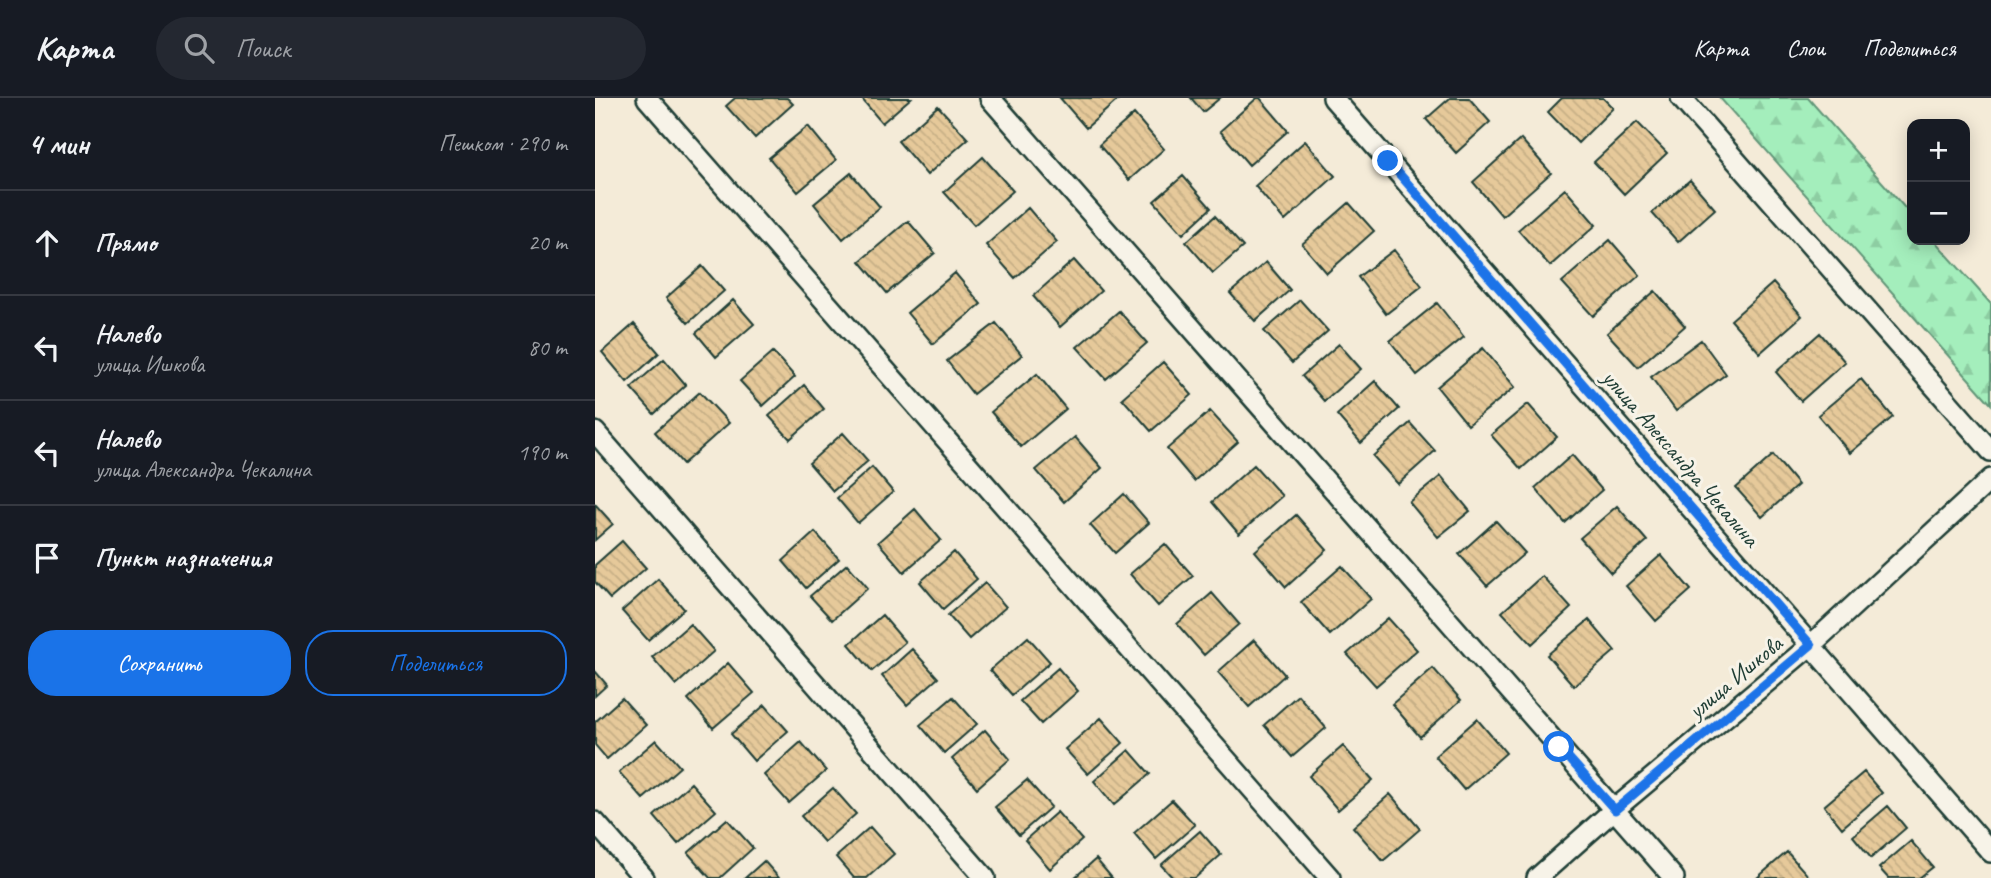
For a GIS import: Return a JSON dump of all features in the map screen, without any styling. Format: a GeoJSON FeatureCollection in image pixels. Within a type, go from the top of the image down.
{"type":"FeatureCollection","features":[{"type":"Feature","properties":{"kind":"street"},"geometry":{"type":"LineString","coordinates":[[647,98],[1330,878]]}},
{"type":"Feature","properties":{"kind":"street"},"geometry":{"type":"LineString","coordinates":[[990,98],[1674,878]]}},
{"type":"Feature","properties":{"kind":"street","name":"улица Александра Чекалина"},"geometry":{"type":"LineString","coordinates":[[1333,98],[1991,852]]}},
{"type":"Feature","properties":{"kind":"street"},"geometry":{"type":"LineString","coordinates":[[1681,98],[1991,451]]}},
{"type":"Feature","properties":{"kind":"street"},"geometry":{"type":"LineString","coordinates":[[595,432],[985,878]]}},
{"type":"Feature","properties":{"kind":"street","name":"улица Ишкова"},"geometry":{"type":"LineString","coordinates":[[1537,878],[1811,645],[1991,479]]}},
{"type":"Feature","properties":{"kind":"street"},"geometry":{"type":"LineString","coordinates":[[595,822],[644,878]]}},
{"type":"Feature","properties":{"kind":"green space"},"geometry":{"type":"Polygon","coordinates":[[[1720,98],[1808,98],[1907,210],[1907,245],[1938,245],[1991,304],[1991,404],[1720,98]]]}},
{"type":"Feature","properties":{"kind":"building"},"geometry":{"type":"Polygon","coordinates":[[[735,98],[787,98],[793,104],[755,138],[726,106],[735,98]]]}},
{"type":"Feature","properties":{"kind":"building"},"geometry":{"type":"Polygon","coordinates":[[[861,98],[911,98],[882,123],[861,98]]]}},
{"type":"Feature","properties":{"kind":"building"},"geometry":{"type":"Polygon","coordinates":[[[1060,98],[1120,98],[1086,128],[1060,98]]]}},
{"type":"Feature","properties":{"kind":"building"},"geometry":{"type":"Polygon","coordinates":[[[1191,98],[1220,98],[1203,112],[1191,98]]]}},
{"type":"Feature","properties":{"kind":"building"},"geometry":{"type":"Polygon","coordinates":[[[1260,98],[1288,131],[1249,165],[1220,131],[1260,98]]]}},
{"type":"Feature","properties":{"kind":"building"},"geometry":{"type":"Polygon","coordinates":[[[1450,98],[1469,98],[1490,122],[1456,153],[1426,119],[1450,98]]]}},
{"type":"Feature","properties":{"kind":"building"},"geometry":{"type":"Polygon","coordinates":[[[1562,98],[1603,98],[1613,108],[1578,143],[1548,112],[1562,98]]]}},
{"type":"Feature","properties":{"kind":"building"},"geometry":{"type":"Polygon","coordinates":[[[938,106],[968,139],[927,175],[898,141],[938,106]]]}},
{"type":"Feature","properties":{"kind":"building"},"geometry":{"type":"Polygon","coordinates":[[[1134,114],[1164,149],[1129,180],[1099,145],[1134,114]]]}},
{"type":"Feature","properties":{"kind":"building"},"geometry":{"type":"Polygon","coordinates":[[[1637,122],[1667,153],[1624,194],[1594,162],[1637,122]]]}},
{"type":"Feature","properties":{"kind":"building"},"geometry":{"type":"Polygon","coordinates":[[[808,126],[836,160],[798,192],[769,158],[808,126]]]}},
{"type":"Feature","properties":{"kind":"building"},"geometry":{"type":"Polygon","coordinates":[[[1521,139],[1551,173],[1502,216],[1473,182],[1521,139]]]}},
{"type":"Feature","properties":{"kind":"building"},"geometry":{"type":"Polygon","coordinates":[[[1305,141],[1335,176],[1285,221],[1255,186],[1305,141]]]}},
{"type":"Feature","properties":{"kind":"building"},"geometry":{"type":"Polygon","coordinates":[[[983,157],[1013,191],[974,225],[944,192],[983,157]]]}},
{"type":"Feature","properties":{"kind":"building"},"geometry":{"type":"Polygon","coordinates":[[[851,173],[880,207],[843,239],[814,204],[851,173]]]}},
{"type":"Feature","properties":{"kind":"building"},"geometry":{"type":"Polygon","coordinates":[[[1183,176],[1211,208],[1183,234],[1154,201],[1183,176]]]}},
{"type":"Feature","properties":{"kind":"building"},"geometry":{"type":"Polygon","coordinates":[[[1690,180],[1715,209],[1678,242],[1652,213],[1690,180]]]}},
{"type":"Feature","properties":{"kind":"building"},"geometry":{"type":"Polygon","coordinates":[[[1565,189],[1596,225],[1550,266],[1518,230],[1565,189]]]}},
{"type":"Feature","properties":{"kind":"building"},"geometry":{"type":"Polygon","coordinates":[[[1349,203],[1374,231],[1327,273],[1302,244],[1349,203]]]}},
{"type":"Feature","properties":{"kind":"building"},"geometry":{"type":"Polygon","coordinates":[[[1028,208],[1057,242],[1015,278],[986,245],[1028,208]]]}},
{"type":"Feature","properties":{"kind":"building"},"geometry":{"type":"Polygon","coordinates":[[[1215,216],[1243,247],[1213,273],[1186,242],[1215,216]]]}},
{"type":"Feature","properties":{"kind":"building"},"geometry":{"type":"Polygon","coordinates":[[[908,221],[935,253],[887,293],[860,261],[908,221]]]}},
{"type":"Feature","properties":{"kind":"building"},"geometry":{"type":"Polygon","coordinates":[[[1610,240],[1640,275],[1593,316],[1562,282],[1610,240]]]}},
{"type":"Feature","properties":{"kind":"building"},"geometry":{"type":"Polygon","coordinates":[[[1394,250],[1422,286],[1386,314],[1358,277],[1394,250]]]}},
{"type":"Feature","properties":{"kind":"building"},"geometry":{"type":"Polygon","coordinates":[[[1074,260],[1101,291],[1060,327],[1033,296],[1074,260]]]}},
{"type":"Feature","properties":{"kind":"building"},"geometry":{"type":"Polygon","coordinates":[[[1266,262],[1290,290],[1255,321],[1230,293],[1266,262]]]}},
{"type":"Feature","properties":{"kind":"building"},"geometry":{"type":"Polygon","coordinates":[[[702,266],[724,291],[688,323],[666,298],[702,266]]]}},
{"type":"Feature","properties":{"kind":"building"},"geometry":{"type":"Polygon","coordinates":[[[955,273],[981,304],[933,344],[907,313],[955,273]]]}},
{"type":"Feature","properties":{"kind":"building"},"geometry":{"type":"Polygon","coordinates":[[[1773,283],[1802,316],[1760,353],[1731,320],[1773,283]]]}},
{"type":"Feature","properties":{"kind":"building"},"geometry":{"type":"Polygon","coordinates":[[[1655,291],[1685,326],[1638,367],[1607,333],[1655,291]]]}},
{"type":"Feature","properties":{"kind":"building"},"geometry":{"type":"Polygon","coordinates":[[[733,300],[754,324],[716,357],[696,333],[733,300]]]}},
{"type":"Feature","properties":{"kind":"building"},"geometry":{"type":"Polygon","coordinates":[[[1300,300],[1328,331],[1292,363],[1264,331],[1300,300]]]}},
{"type":"Feature","properties":{"kind":"building"},"geometry":{"type":"Polygon","coordinates":[[[1437,303],[1464,337],[1417,375],[1390,341],[1437,303]]]}},
{"type":"Feature","properties":{"kind":"building"},"geometry":{"type":"Polygon","coordinates":[[[1119,311],[1147,343],[1106,379],[1077,347],[1119,311]]]}},
{"type":"Feature","properties":{"kind":"building"},"geometry":{"type":"Polygon","coordinates":[[[996,323],[1022,355],[973,394],[947,361],[996,323]]]}},
{"type":"Feature","properties":{"kind":"building"},"geometry":{"type":"Polygon","coordinates":[[[634,324],[659,353],[627,382],[602,352],[634,324]]]}},
{"type":"Feature","properties":{"kind":"building"},"geometry":{"type":"Polygon","coordinates":[[[1820,333],[1845,362],[1801,401],[1776,372],[1820,333]]]}},
{"type":"Feature","properties":{"kind":"building"},"geometry":{"type":"Polygon","coordinates":[[[1701,340],[1726,374],[1676,411],[1651,377],[1701,340]]]}},
{"type":"Feature","properties":{"kind":"building"},"geometry":{"type":"Polygon","coordinates":[[[1339,344],[1361,369],[1324,401],[1302,376],[1339,344]]]}},
{"type":"Feature","properties":{"kind":"building"},"geometry":{"type":"Polygon","coordinates":[[[1483,348],[1515,387],[1468,425],[1437,387],[1483,348]]]}},
{"type":"Feature","properties":{"kind":"building"},"geometry":{"type":"Polygon","coordinates":[[[773,352],[795,377],[763,406],[740,381],[773,352]]]}},
{"type":"Feature","properties":{"kind":"building"},"geometry":{"type":"Polygon","coordinates":[[[664,359],[686,385],[654,414],[631,388],[664,359]]]}},
{"type":"Feature","properties":{"kind":"building"},"geometry":{"type":"Polygon","coordinates":[[[1163,362],[1192,395],[1151,431],[1122,398],[1163,362]]]}},
{"type":"Feature","properties":{"kind":"building"},"geometry":{"type":"Polygon","coordinates":[[[1037,374],[1066,409],[1021,447],[991,412],[1037,374]]]}},
{"type":"Feature","properties":{"kind":"building"},"geometry":{"type":"Polygon","coordinates":[[[1861,379],[1893,417],[1850,453],[1818,415],[1861,379]]]}},
{"type":"Feature","properties":{"kind":"building"},"geometry":{"type":"Polygon","coordinates":[[[1375,381],[1399,409],[1361,443],[1337,415],[1375,381]]]}},
{"type":"Feature","properties":{"kind":"building"},"geometry":{"type":"Polygon","coordinates":[[[804,385],[824,409],[790,439],[769,416],[804,385]]]}},
{"type":"Feature","properties":{"kind":"building"},"geometry":{"type":"Polygon","coordinates":[[[700,392],[729,423],[683,464],[655,432],[700,392]]]}},
{"type":"Feature","properties":{"kind":"building"},"geometry":{"type":"Polygon","coordinates":[[[1528,404],[1557,437],[1521,469],[1491,435],[1528,404]]]}},
{"type":"Feature","properties":{"kind":"building"},"geometry":{"type":"Polygon","coordinates":[[[1210,411],[1238,442],[1194,481],[1167,449],[1210,411]]]}},
{"type":"Feature","properties":{"kind":"building"},"geometry":{"type":"Polygon","coordinates":[[[1410,423],[1435,451],[1398,484],[1373,456],[1410,423]]]}},
{"type":"Feature","properties":{"kind":"building"},"geometry":{"type":"Polygon","coordinates":[[[843,433],[868,461],[833,491],[809,463],[843,433]]]}},
{"type":"Feature","properties":{"kind":"building"},"geometry":{"type":"Polygon","coordinates":[[[1075,437],[1102,468],[1064,502],[1036,470],[1075,437]]]}},
{"type":"Feature","properties":{"kind":"building"},"geometry":{"type":"Polygon","coordinates":[[[1572,455],[1602,490],[1565,523],[1535,488],[1572,455]]]}},
{"type":"Feature","properties":{"kind":"building"},"geometry":{"type":"Polygon","coordinates":[[[1773,455],[1798,485],[1762,517],[1736,488],[1773,455]]]}},
{"type":"Feature","properties":{"kind":"building"},"geometry":{"type":"Polygon","coordinates":[[[1254,465],[1282,496],[1239,534],[1212,502],[1254,465]]]}},
{"type":"Feature","properties":{"kind":"building"},"geometry":{"type":"Polygon","coordinates":[[[872,467],[893,492],[858,523],[837,498],[872,467]]]}},
{"type":"Feature","properties":{"kind":"building"},"geometry":{"type":"Polygon","coordinates":[[[1441,476],[1470,511],[1438,537],[1409,502],[1441,476]]]}},
{"type":"Feature","properties":{"kind":"building"},"geometry":{"type":"Polygon","coordinates":[[[1124,494],[1149,523],[1115,553],[1090,525],[1124,494]]]}},
{"type":"Feature","properties":{"kind":"building"},"geometry":{"type":"Polygon","coordinates":[[[595,504],[613,524],[595,540],[595,504]]]}},
{"type":"Feature","properties":{"kind":"building"},"geometry":{"type":"Polygon","coordinates":[[[1617,506],[1647,541],[1611,573],[1580,538],[1617,506]]]}},
{"type":"Feature","properties":{"kind":"building"},"geometry":{"type":"Polygon","coordinates":[[[915,509],[941,540],[904,572],[878,542],[915,509]]]}},
{"type":"Feature","properties":{"kind":"building"},"geometry":{"type":"Polygon","coordinates":[[[1296,515],[1327,550],[1286,587],[1255,551],[1296,515]]]}},
{"type":"Feature","properties":{"kind":"building"},"geometry":{"type":"Polygon","coordinates":[[[1496,521],[1525,553],[1487,586],[1459,554],[1496,521]]]}},
{"type":"Feature","properties":{"kind":"building"},"geometry":{"type":"Polygon","coordinates":[[[815,532],[839,559],[806,588],[783,561],[815,532]]]}},
{"type":"Feature","properties":{"kind":"building"},"geometry":{"type":"Polygon","coordinates":[[[622,541],[646,568],[610,599],[595,582],[595,565],[622,541]]]}},
{"type":"Feature","properties":{"kind":"building"},"geometry":{"type":"Polygon","coordinates":[[[1165,544],[1193,576],[1158,606],[1130,574],[1165,544]]]}},
{"type":"Feature","properties":{"kind":"building"},"geometry":{"type":"Polygon","coordinates":[[[954,552],[977,579],[943,609],[920,582],[954,552]]]}},
{"type":"Feature","properties":{"kind":"building"},"geometry":{"type":"Polygon","coordinates":[[[1661,555],[1691,590],[1656,621],[1626,586],[1661,555]]]}},
{"type":"Feature","properties":{"kind":"building"},"geometry":{"type":"Polygon","coordinates":[[[847,564],[868,588],[832,620],[810,596],[847,564]]]}},
{"type":"Feature","properties":{"kind":"building"},"geometry":{"type":"Polygon","coordinates":[[[1342,566],[1371,599],[1330,635],[1301,602],[1342,566]]]}},
{"type":"Feature","properties":{"kind":"building"},"geometry":{"type":"Polygon","coordinates":[[[1542,576],[1571,608],[1532,644],[1502,612],[1542,576]]]}},
{"type":"Feature","properties":{"kind":"building"},"geometry":{"type":"Polygon","coordinates":[[[658,579],[684,609],[648,640],[622,611],[658,579]]]}},
{"type":"Feature","properties":{"kind":"building"},"geometry":{"type":"Polygon","coordinates":[[[985,583],[1006,607],[969,639],[948,615],[985,583]]]}},
{"type":"Feature","properties":{"kind":"building"},"geometry":{"type":"Polygon","coordinates":[[[1212,593],[1239,624],[1204,655],[1177,624],[1212,593]]]}},
{"type":"Feature","properties":{"kind":"building"},"geometry":{"type":"Polygon","coordinates":[[[882,615],[905,642],[872,671],[849,644],[882,615]]]}},
{"type":"Feature","properties":{"kind":"building"},"geometry":{"type":"Polygon","coordinates":[[[1388,618],[1417,650],[1376,686],[1347,654],[1388,618]]]}},
{"type":"Feature","properties":{"kind":"building"},"geometry":{"type":"Polygon","coordinates":[[[1589,620],[1615,651],[1574,686],[1547,655],[1589,620]]]}},
{"type":"Feature","properties":{"kind":"building"},"geometry":{"type":"Polygon","coordinates":[[[690,624],[714,651],[676,685],[652,657],[690,624]]]}},
{"type":"Feature","properties":{"kind":"building"},"geometry":{"type":"Polygon","coordinates":[[[1028,637],[1050,662],[1012,695],[990,670],[1028,637]]]}},
{"type":"Feature","properties":{"kind":"building"},"geometry":{"type":"Polygon","coordinates":[[[1254,640],[1285,675],[1249,707],[1218,672],[1254,640]]]}},
{"type":"Feature","properties":{"kind":"building"},"geometry":{"type":"Polygon","coordinates":[[[912,649],[938,678],[907,705],[882,676],[912,649]]]}},
{"type":"Feature","properties":{"kind":"building"},"geometry":{"type":"Polygon","coordinates":[[[728,663],[754,693],[713,728],[688,699],[728,663]]]}},
{"type":"Feature","properties":{"kind":"building"},"geometry":{"type":"Polygon","coordinates":[[[1058,668],[1078,691],[1041,724],[1020,701],[1058,668]]]}},
{"type":"Feature","properties":{"kind":"building"},"geometry":{"type":"Polygon","coordinates":[[[1433,668],[1461,700],[1420,737],[1392,704],[1433,668]]]}},
{"type":"Feature","properties":{"kind":"building"},"geometry":{"type":"Polygon","coordinates":[[[595,671],[607,685],[595,696],[595,671]]]}},
{"type":"Feature","properties":{"kind":"building"},"geometry":{"type":"Polygon","coordinates":[[[1298,695],[1326,728],[1292,757],[1264,725],[1298,695]]]}},
{"type":"Feature","properties":{"kind":"building"},"geometry":{"type":"Polygon","coordinates":[[[953,697],[977,724],[944,753],[920,725],[953,697]]]}},
{"type":"Feature","properties":{"kind":"building"},"geometry":{"type":"Polygon","coordinates":[[[622,698],[646,725],[607,759],[595,745],[595,722],[622,698]]]}},
{"type":"Feature","properties":{"kind":"building"},"geometry":{"type":"Polygon","coordinates":[[[765,705],[788,731],[754,761],[731,734],[765,705]]]}},
{"type":"Feature","properties":{"kind":"building"},"geometry":{"type":"Polygon","coordinates":[[[1101,718],[1123,743],[1088,774],[1065,749],[1101,718]]]}},
{"type":"Feature","properties":{"kind":"building"},"geometry":{"type":"Polygon","coordinates":[[[1477,719],[1506,753],[1464,790],[1435,756],[1477,719]]]}},
{"type":"Feature","properties":{"kind":"building"},"geometry":{"type":"Polygon","coordinates":[[[985,730],[1010,759],[977,788],[952,759],[985,730]]]}},
{"type":"Feature","properties":{"kind":"building"},"geometry":{"type":"Polygon","coordinates":[[[656,740],[680,767],[643,799],[619,772],[656,740]]]}},
{"type":"Feature","properties":{"kind":"building"},"geometry":{"type":"Polygon","coordinates":[[[801,742],[826,771],[789,803],[764,775],[801,742]]]}},
{"type":"Feature","properties":{"kind":"building"},"geometry":{"type":"Polygon","coordinates":[[[1343,746],[1373,780],[1338,810],[1309,776],[1343,746]]]}},
{"type":"Feature","properties":{"kind":"building"},"geometry":{"type":"Polygon","coordinates":[[[1129,750],[1150,774],[1114,805],[1094,781],[1129,750]]]}},
{"type":"Feature","properties":{"kind":"building"},"geometry":{"type":"Polygon","coordinates":[[[1864,772],[1882,793],[1842,828],[1824,806],[1864,772]]]}},
{"type":"Feature","properties":{"kind":"building"},"geometry":{"type":"Polygon","coordinates":[[[1027,780],[1051,807],[1019,835],[995,807],[1027,780]]]}},
{"type":"Feature","properties":{"kind":"building"},"geometry":{"type":"Polygon","coordinates":[[[691,783],[716,811],[678,844],[654,816],[691,783]]]}},
{"type":"Feature","properties":{"kind":"building"},"geometry":{"type":"Polygon","coordinates":[[[833,788],[856,814],[824,842],[801,816],[833,788]]]}},
{"type":"Feature","properties":{"kind":"building"},"geometry":{"type":"Polygon","coordinates":[[[1390,794],[1420,829],[1383,861],[1353,827],[1390,794]]]}},
{"type":"Feature","properties":{"kind":"building"},"geometry":{"type":"Polygon","coordinates":[[[1172,800],[1195,825],[1156,859],[1134,833],[1172,800]]]}},
{"type":"Feature","properties":{"kind":"building"},"geometry":{"type":"Polygon","coordinates":[[[1888,806],[1906,828],[1871,858],[1853,836],[1888,806]]]}},
{"type":"Feature","properties":{"kind":"building"},"geometry":{"type":"Polygon","coordinates":[[[1057,812],[1082,840],[1050,869],[1025,840],[1057,812]]]}},
{"type":"Feature","properties":{"kind":"building"},"geometry":{"type":"Polygon","coordinates":[[[727,819],[753,848],[720,878],[710,878],[688,853],[727,819]]]}},
{"type":"Feature","properties":{"kind":"building"},"geometry":{"type":"Polygon","coordinates":[[[870,827],[894,854],[867,878],[854,878],[836,857],[870,827]]]}},
{"type":"Feature","properties":{"kind":"building"},"geometry":{"type":"Polygon","coordinates":[[[1200,831],[1221,855],[1195,878],[1173,878],[1161,865],[1200,831]]]}},
{"type":"Feature","properties":{"kind":"building"},"geometry":{"type":"Polygon","coordinates":[[[1911,841],[1933,867],[1919,878],[1888,878],[1879,868],[1911,841]]]}},
{"type":"Feature","properties":{"kind":"building"},"geometry":{"type":"Polygon","coordinates":[[[1787,852],[1810,878],[1757,878],[1787,852]]]}},
{"type":"Feature","properties":{"kind":"building"},"geometry":{"type":"Polygon","coordinates":[[[1096,859],[1112,878],[1074,878],[1096,859]]]}},
{"type":"Feature","properties":{"kind":"building"},"geometry":{"type":"Polygon","coordinates":[[[764,861],[779,878],[745,878],[764,861]]]}},
{"type":"Feature","properties":{"kind":"route"},"geometry":{"type":"LineString","coordinates":[[1388,161],[1811,645],[1615,810],[1559,747]]}}]}
